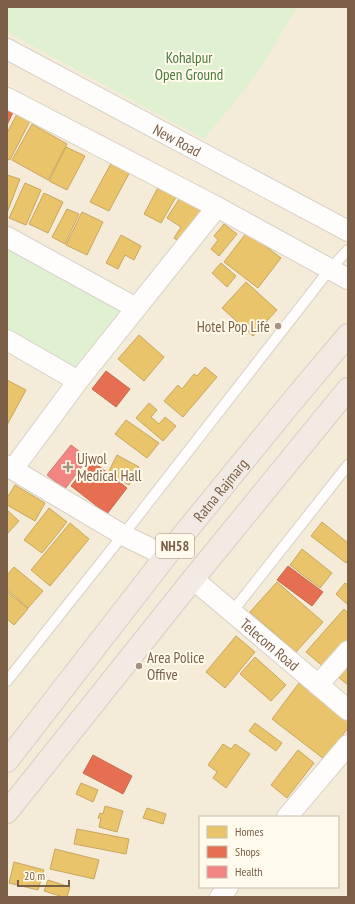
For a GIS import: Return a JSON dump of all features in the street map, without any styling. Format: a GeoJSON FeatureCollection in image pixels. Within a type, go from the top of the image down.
{"type":"FeatureCollection","features":[{"type":"Feature","properties":{"kind":"highway","name":"Ratna Rajmarg"},"geometry":{"type":"LineString","coordinates":[[7,761],[166,556],[348,335]]}},
{"type":"Feature","properties":{"kind":"highway","name":"NH58"},"geometry":{"type":"LineString","coordinates":[[7,812],[193,579],[348,389]]}},
{"type":"Feature","properties":{"kind":"street","name":"New Road"},"geometry":{"type":"LineString","coordinates":[[7,49],[348,231]]}},
{"type":"Feature","properties":{"kind":"street"},"geometry":{"type":"LineString","coordinates":[[7,98],[217,207],[348,279]]}},
{"type":"Feature","properties":{"kind":"street"},"geometry":{"type":"LineString","coordinates":[[166,556],[123,535],[10,468],[217,207]]}},
{"type":"Feature","properties":{"kind":"street"},"geometry":{"type":"LineString","coordinates":[[7,237],[136,308]]}},
{"type":"Feature","properties":{"kind":"street"},"geometry":{"type":"LineString","coordinates":[[7,340],[78,381]]}},
{"type":"Feature","properties":{"kind":"street","name":"Telecom Road"},"geometry":{"type":"LineString","coordinates":[[193,579],[348,710]]}},
{"type":"Feature","properties":{"kind":"street"},"geometry":{"type":"LineString","coordinates":[[318,685],[348,651]]}},
{"type":"Feature","properties":{"kind":"street"},"geometry":{"type":"LineString","coordinates":[[288,816],[348,745]]}},
{"type":"Feature","properties":{"kind":"street"},"geometry":{"type":"LineString","coordinates":[[220,897],[227,888]]}},
{"type":"Feature","properties":{"kind":"lane"},"geometry":{"type":"LineString","coordinates":[[7,681],[123,535],[330,269],[348,250]]}},
{"type":"Feature","properties":{"kind":"lane"},"geometry":{"type":"LineString","coordinates":[[232,612],[348,465]]}},
{"type":"Feature","properties":{"kind":"shaded area"},"geometry":{"type":"Polygon","coordinates":[[[7,7],[348,7],[348,897],[7,897],[7,7]]]}},
{"type":"Feature","properties":{"kind":"green space","name":"Kohalpur Open Ground"},"geometry":{"type":"Polygon","coordinates":[[[7,7],[297,7],[257,74],[204,139],[7,32],[7,7]]]}},
{"type":"Feature","properties":{"kind":"green space"},"geometry":{"type":"Polygon","coordinates":[[[7,237],[136,308],[78,381],[7,340],[7,237]]]}},
{"type":"Feature","properties":{"kind":"building: Homes"},"geometry":{"type":"Polygon","coordinates":[[[17,114],[30,121],[10,160],[7,159],[7,133],[17,114]]]}},
{"type":"Feature","properties":{"kind":"building: Homes"},"geometry":{"type":"Polygon","coordinates":[[[32,124],[67,144],[48,180],[12,160],[32,124]]]}},
{"type":"Feature","properties":{"kind":"building: Homes"},"geometry":{"type":"Polygon","coordinates":[[[66,147],[85,156],[67,190],[49,181],[66,147]]]}},
{"type":"Feature","properties":{"kind":"building: Homes"},"geometry":{"type":"Polygon","coordinates":[[[114,158],[132,168],[109,211],[90,202],[114,158]]]}},
{"type":"Feature","properties":{"kind":"building: Homes"},"geometry":{"type":"Polygon","coordinates":[[[7,175],[20,179],[7,213],[7,175]]]}},
{"type":"Feature","properties":{"kind":"building: Homes"},"geometry":{"type":"Polygon","coordinates":[[[162,180],[180,190],[161,223],[144,214],[162,180]]]}},
{"type":"Feature","properties":{"kind":"building: Homes"},"geometry":{"type":"Polygon","coordinates":[[[25,183],[41,190],[26,225],[9,218],[25,183]]]}},
{"type":"Feature","properties":{"kind":"building: Homes"},"geometry":{"type":"Polygon","coordinates":[[[44,193],[63,202],[48,233],[29,224],[44,193]]]}},
{"type":"Feature","properties":{"kind":"building: Homes"},"geometry":{"type":"Polygon","coordinates":[[[183,193],[208,209],[185,245],[174,238],[181,227],[167,218],[183,193]]]}},
{"type":"Feature","properties":{"kind":"building: Homes"},"geometry":{"type":"Polygon","coordinates":[[[67,209],[79,214],[65,244],[52,237],[67,209]]]}},
{"type":"Feature","properties":{"kind":"building: Homes"},"geometry":{"type":"Polygon","coordinates":[[[82,212],[103,222],[87,255],[66,245],[82,212]]]}},
{"type":"Feature","properties":{"kind":"building: Homes"},"geometry":{"type":"Polygon","coordinates":[[[224,224],[237,234],[219,256],[211,249],[218,240],[214,236],[224,224]]]}},
{"type":"Feature","properties":{"kind":"building: Homes"},"geometry":{"type":"Polygon","coordinates":[[[247,232],[281,258],[258,288],[224,262],[247,232]]]}},
{"type":"Feature","properties":{"kind":"building: Homes"},"geometry":{"type":"Polygon","coordinates":[[[121,235],[141,246],[134,260],[125,255],[118,269],[106,263],[121,235]]]}},
{"type":"Feature","properties":{"kind":"building: Homes"},"geometry":{"type":"Polygon","coordinates":[[[221,263],[236,276],[227,287],[212,273],[221,263]]]}},
{"type":"Feature","properties":{"kind":"building: Homes"},"geometry":{"type":"Polygon","coordinates":[[[246,282],[277,310],[253,336],[222,308],[246,282]]]}},
{"type":"Feature","properties":{"kind":"building: Homes"},"geometry":{"type":"Polygon","coordinates":[[[139,335],[164,357],[144,381],[118,359],[139,335]]]}},
{"type":"Feature","properties":{"kind":"building: Homes"},"geometry":{"type":"Polygon","coordinates":[[[205,367],[217,377],[183,417],[164,401],[178,385],[182,389],[194,374],[197,376],[205,367]]]}},
{"type":"Feature","properties":{"kind":"building: Homes"},"geometry":{"type":"Polygon","coordinates":[[[7,380],[26,390],[7,425],[7,380]]]}},
{"type":"Feature","properties":{"kind":"building: Homes"},"geometry":{"type":"Polygon","coordinates":[[[149,403],[157,410],[151,417],[159,424],[165,417],[176,426],[163,441],[136,418],[149,403]]]}},
{"type":"Feature","properties":{"kind":"building: Homes"},"geometry":{"type":"Polygon","coordinates":[[[126,420],[159,443],[147,458],[115,434],[126,420]]]}},
{"type":"Feature","properties":{"kind":"building: Homes"},"geometry":{"type":"Polygon","coordinates":[[[117,455],[139,467],[129,485],[108,473],[117,455]]]}},
{"type":"Feature","properties":{"kind":"building: Homes"},"geometry":{"type":"Polygon","coordinates":[[[15,485],[45,503],[35,521],[7,505],[7,498],[15,485]]]}},
{"type":"Feature","properties":{"kind":"building: Homes"},"geometry":{"type":"Polygon","coordinates":[[[49,508],[67,522],[42,553],[24,540],[49,508]]]}},
{"type":"Feature","properties":{"kind":"building: Homes"},"geometry":{"type":"Polygon","coordinates":[[[7,510],[19,521],[7,534],[7,510]]]}},
{"type":"Feature","properties":{"kind":"building: Homes"},"geometry":{"type":"Polygon","coordinates":[[[322,522],[348,543],[348,560],[346,563],[311,536],[322,522]]]}},
{"type":"Feature","properties":{"kind":"building: Homes"},"geometry":{"type":"Polygon","coordinates":[[[70,523],[89,539],[50,586],[31,570],[70,523]]]}},
{"type":"Feature","properties":{"kind":"building: Homes"},"geometry":{"type":"Polygon","coordinates":[[[302,549],[332,573],[320,588],[290,565],[302,549]]]}},
{"type":"Feature","properties":{"kind":"building: Homes"},"geometry":{"type":"Polygon","coordinates":[[[14,567],[43,591],[28,608],[7,589],[7,575],[14,567]]]}},
{"type":"Feature","properties":{"kind":"building: Homes"},"geometry":{"type":"Polygon","coordinates":[[[277,582],[323,622],[296,652],[250,612],[277,582]]]}},
{"type":"Feature","properties":{"kind":"building: Homes"},"geometry":{"type":"Polygon","coordinates":[[[345,583],[348,585],[348,605],[336,594],[345,583]]]}},
{"type":"Feature","properties":{"kind":"building: Homes"},"geometry":{"type":"Polygon","coordinates":[[[7,591],[28,609],[14,625],[7,619],[7,591]]]}},
{"type":"Feature","properties":{"kind":"building: Homes"},"geometry":{"type":"Polygon","coordinates":[[[344,609],[348,613],[348,642],[325,668],[306,652],[344,609]]]}},
{"type":"Feature","properties":{"kind":"building: Homes"},"geometry":{"type":"Polygon","coordinates":[[[236,636],[255,652],[225,688],[206,672],[236,636]]]}},
{"type":"Feature","properties":{"kind":"building: Homes"},"geometry":{"type":"Polygon","coordinates":[[[255,657],[286,685],[271,701],[240,674],[255,657]]]}},
{"type":"Feature","properties":{"kind":"building: Homes"},"geometry":{"type":"Polygon","coordinates":[[[348,661],[348,685],[337,676],[348,661]]]}},
{"type":"Feature","properties":{"kind":"building: Homes"},"geometry":{"type":"Polygon","coordinates":[[[299,683],[348,720],[348,728],[324,759],[272,719],[299,683]]]}},
{"type":"Feature","properties":{"kind":"building: Homes"},"geometry":{"type":"Polygon","coordinates":[[[255,723],[282,743],[276,751],[249,731],[255,723]]]}},
{"type":"Feature","properties":{"kind":"building: Homes"},"geometry":{"type":"Polygon","coordinates":[[[223,744],[231,749],[235,744],[250,754],[226,788],[213,778],[217,772],[208,765],[223,744]]]}},
{"type":"Feature","properties":{"kind":"building: Homes"},"geometry":{"type":"Polygon","coordinates":[[[298,750],[314,763],[287,798],[271,785],[298,750]]]}},
{"type":"Feature","properties":{"kind":"building: Homes"},"geometry":{"type":"Polygon","coordinates":[[[81,783],[98,790],[93,802],[76,794],[81,783]]]}},
{"type":"Feature","properties":{"kind":"building: Homes"},"geometry":{"type":"Polygon","coordinates":[[[105,806],[123,811],[117,832],[99,827],[101,818],[98,818],[100,813],[103,814],[105,806]]]}},
{"type":"Feature","properties":{"kind":"building: Homes"},"geometry":{"type":"Polygon","coordinates":[[[147,808],[166,814],[163,824],[143,818],[147,808]]]}},
{"type":"Feature","properties":{"kind":"building: Homes"},"geometry":{"type":"Polygon","coordinates":[[[77,829],[129,839],[126,854],[74,844],[77,829]]]}},
{"type":"Feature","properties":{"kind":"building: Homes"},"geometry":{"type":"Polygon","coordinates":[[[55,849],[99,860],[94,879],[50,869],[55,849]]]}},
{"type":"Feature","properties":{"kind":"building: Homes"},"geometry":{"type":"Polygon","coordinates":[[[14,862],[44,870],[38,890],[9,883],[14,862]]]}},
{"type":"Feature","properties":{"kind":"building: Homes"},"geometry":{"type":"Polygon","coordinates":[[[48,880],[70,887],[67,897],[44,891],[48,880]]]}},
{"type":"Feature","properties":{"kind":"building: Shops"},"geometry":{"type":"Polygon","coordinates":[[[7,107],[14,110],[7,125],[7,107]]]}},
{"type":"Feature","properties":{"kind":"building: Shops"},"geometry":{"type":"Polygon","coordinates":[[[106,371],[130,389],[116,407],[92,389],[106,371]]]}},
{"type":"Feature","properties":{"kind":"building: Shops"},"geometry":{"type":"Polygon","coordinates":[[[91,460],[127,488],[107,514],[71,486],[91,460]]]}},
{"type":"Feature","properties":{"kind":"building: Shops"},"geometry":{"type":"Polygon","coordinates":[[[288,566],[323,592],[312,606],[277,580],[288,566]]]}},
{"type":"Feature","properties":{"kind":"building: Shops"},"geometry":{"type":"Polygon","coordinates":[[[93,755],[132,776],[123,794],[83,773],[93,755]]]}},
{"type":"Feature","properties":{"kind":"building: Health","name":"Ujwol Medical Hall"},"geometry":{"type":"Polygon","coordinates":[[[71,445],[88,458],[65,489],[47,475],[71,445]]]}},
{"type":"Feature","properties":{"kind":"place","name":"Hotel Pop Life"},"geometry":{"type":"Point","coordinates":[278,326]}},
{"type":"Feature","properties":{"kind":"place","name":"Ujwol Medical Hall"},"geometry":{"type":"Point","coordinates":[68,467]}},
{"type":"Feature","properties":{"kind":"place","name":"Area Police Offive"},"geometry":{"type":"Point","coordinates":[139,666]}}]}
